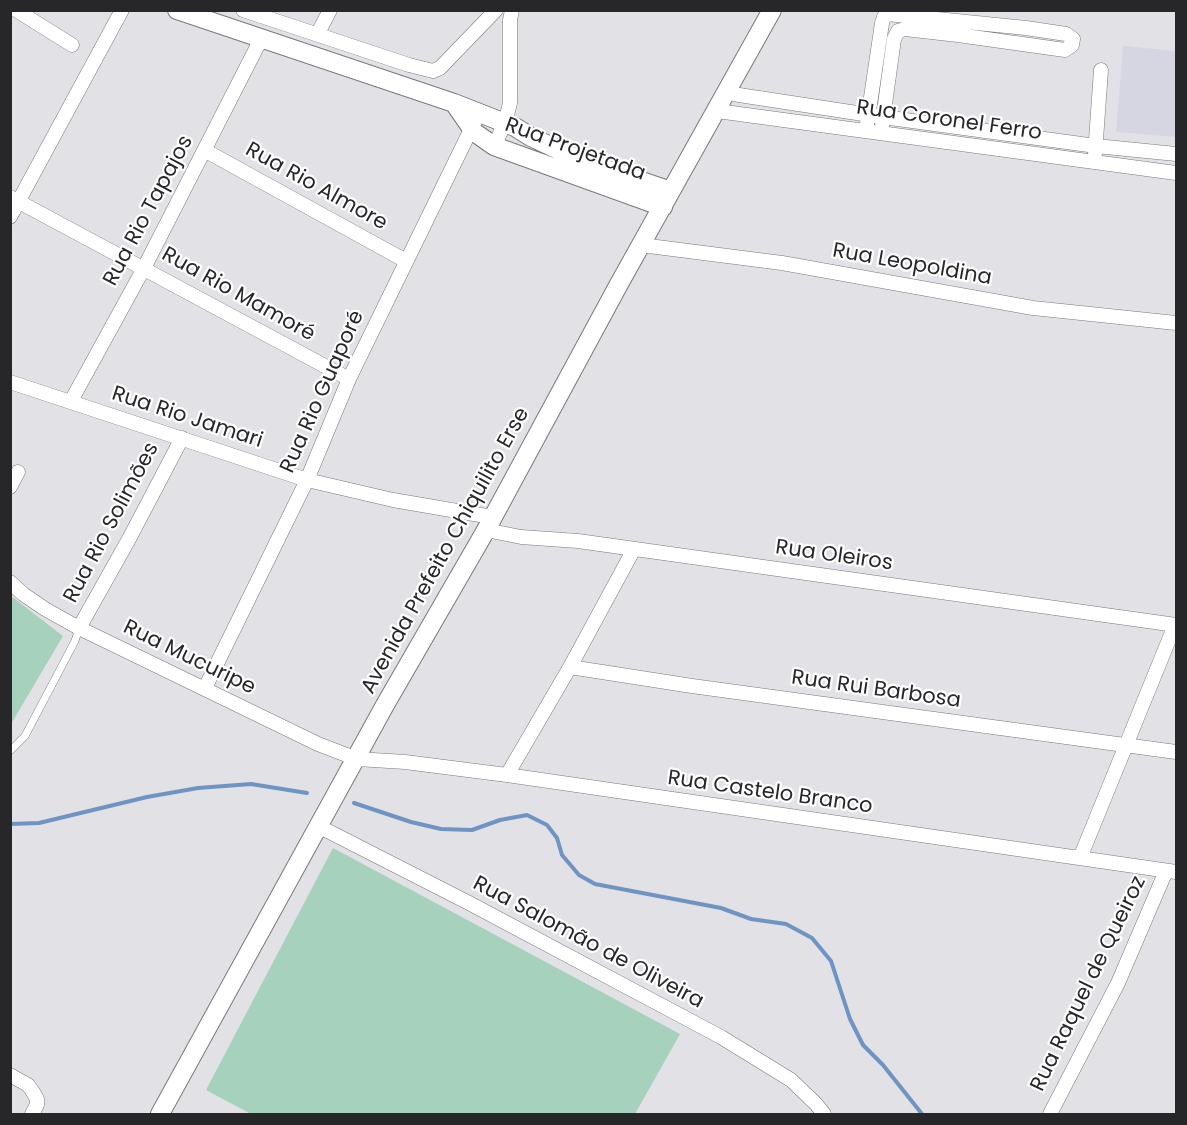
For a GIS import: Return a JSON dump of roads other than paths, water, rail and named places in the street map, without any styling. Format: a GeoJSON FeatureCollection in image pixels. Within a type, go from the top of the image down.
{"type":"FeatureCollection","features":[{"type":"Feature","properties":{"kind":"street"},"geometry":{"type":"LineString","coordinates":[[16,10],[72,45]]}},
{"type":"Feature","properties":{"kind":"street"},"geometry":{"type":"LineString","coordinates":[[10,217],[15,200],[122,10]]}},
{"type":"Feature","properties":{"kind":"street","name":"Rua Projetada"},"geometry":{"type":"LineString","coordinates":[[177,10],[454,103],[475,121],[494,146],[667,199]]}},
{"type":"Feature","properties":{"kind":"street"},"geometry":{"type":"LineString","coordinates":[[243,10],[409,65],[434,71],[440,68],[496,10]]}},
{"type":"Feature","properties":{"kind":"street"},"geometry":{"type":"LineString","coordinates":[[318,33],[330,10]]}},
{"type":"Feature","properties":{"kind":"street","name":"Avenida Prefeito Chiquilito Erse"},"geometry":{"type":"LineString","coordinates":[[160,1114],[772,10]]}},
{"type":"Feature","properties":{"kind":"street"},"geometry":{"type":"LineString","coordinates":[[866,131],[884,16],[892,13],[1056,32],[1071,36],[1073,43],[1065,50],[905,29],[896,32]]}},
{"type":"Feature","properties":{"kind":"street"},"geometry":{"type":"LineString","coordinates":[[494,146],[505,123],[510,103],[509,14]]}},
{"type":"Feature","properties":{"kind":"street"},"geometry":{"type":"LineString","coordinates":[[882,23],[896,32]]}},
{"type":"Feature","properties":{"kind":"street"},"geometry":{"type":"LineString","coordinates":[[880,133],[896,32]]}},
{"type":"Feature","properties":{"kind":"street","name":"Rua Rio Tapajos"},"geometry":{"type":"LineString","coordinates":[[71,401],[206,151],[261,39]]}},
{"type":"Feature","properties":{"kind":"street"},"geometry":{"type":"LineString","coordinates":[[1094,162],[1101,70]]}},
{"type":"Feature","properties":{"kind":"street","name":"Rua Coronel Ferro"},"geometry":{"type":"LineString","coordinates":[[726,93],[983,131],[1176,154]]}},
{"type":"Feature","properties":{"kind":"street","name":"Rua Coronel Ferro"},"geometry":{"type":"LineString","coordinates":[[717,111],[1176,172]]}},
{"type":"Feature","properties":{"kind":"street","name":"Rua Projetada"},"geometry":{"type":"LineString","coordinates":[[475,121],[505,123],[667,199]]}},
{"type":"Feature","properties":{"kind":"street","name":"Rua Rio Guaporé"},"geometry":{"type":"LineString","coordinates":[[205,688],[307,480],[349,379],[475,121]]}},
{"type":"Feature","properties":{"kind":"street"},"geometry":{"type":"LineString","coordinates":[[981,146],[983,131]]}},
{"type":"Feature","properties":{"kind":"street","name":"Rua Rio Almore"},"geometry":{"type":"LineString","coordinates":[[206,151],[406,261]]}},
{"type":"Feature","properties":{"kind":"street","name":"Rua Rio Mamoré"},"geometry":{"type":"LineString","coordinates":[[15,200],[349,379]]}},
{"type":"Feature","properties":{"kind":"street","name":"Rua Leopoldina"},"geometry":{"type":"LineString","coordinates":[[641,245],[792,265],[1033,308],[1176,323]]}},
{"type":"Feature","properties":{"kind":"street","name":"Rua Rio Jamari"},"geometry":{"type":"LineString","coordinates":[[10,382],[307,480],[489,524]]}},
{"type":"Feature","properties":{"kind":"street","name":"Rua Rio Solimões"},"geometry":{"type":"LineString","coordinates":[[79,628],[182,438]]}},
{"type":"Feature","properties":{"kind":"street"},"geometry":{"type":"LineString","coordinates":[[10,487],[18,472]]}},
{"type":"Feature","properties":{"kind":"street","name":"Rua Oleiros"},"geometry":{"type":"LineString","coordinates":[[489,524],[520,537],[578,541],[1176,625]]}},
{"type":"Feature","properties":{"kind":"street"},"geometry":{"type":"LineString","coordinates":[[507,775],[570,667],[634,549]]}},
{"type":"Feature","properties":{"kind":"street","name":"Rua Mucuripe"},"geometry":{"type":"LineString","coordinates":[[10,582],[45,609],[79,628],[318,744],[357,759]]}},
{"type":"Feature","properties":{"kind":"street"},"geometry":{"type":"LineString","coordinates":[[1080,858],[1176,625]]}},
{"type":"Feature","properties":{"kind":"street","name":"Rua Rui Barbosa"},"geometry":{"type":"LineString","coordinates":[[570,667],[1176,752]]}},
{"type":"Feature","properties":{"kind":"street","name":"Rua Castelo Branco"},"geometry":{"type":"LineString","coordinates":[[357,759],[405,762],[507,775],[1171,871]]}},
{"type":"Feature","properties":{"kind":"street","name":"Rua Salomão de Oliveira"},"geometry":{"type":"LineString","coordinates":[[320,827],[721,1037],[792,1080],[824,1114]]}},
{"type":"Feature","properties":{"kind":"street","name":"Rua Raquel de Queiroz"},"geometry":{"type":"LineString","coordinates":[[1050,1114],[1118,983],[1171,871]]}},
{"type":"Feature","properties":{"kind":"street"},"geometry":{"type":"LineString","coordinates":[[10,1075],[28,1086],[37,1099],[37,1105],[32,1114]]}},
{"type":"Feature","properties":{"kind":"lane"},"geometry":{"type":"LineString","coordinates":[[10,751],[25,736],[75,641],[79,628]]}},
{"type":"Feature","properties":{"kind":"waterway"},"geometry":{"type":"LineString","coordinates":[[10,824],[39,823],[147,797],[198,788],[251,784],[307,793]]}},
{"type":"Feature","properties":{"kind":"waterway"},"geometry":{"type":"LineString","coordinates":[[354,803],[411,822],[441,829],[472,830],[500,820],[527,815],[547,825],[557,838],[562,855],[579,875],[595,884],[721,908],[751,919],[786,924],[812,938],[831,961],[850,1019],[863,1045],[883,1065],[922,1114]]}}]}
